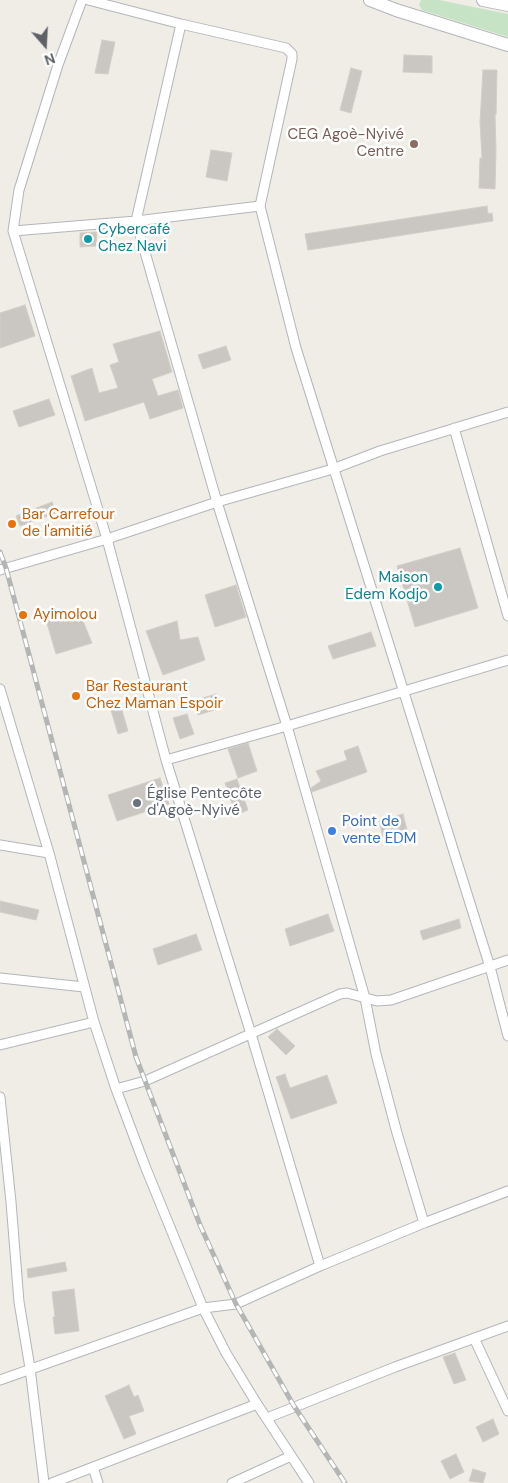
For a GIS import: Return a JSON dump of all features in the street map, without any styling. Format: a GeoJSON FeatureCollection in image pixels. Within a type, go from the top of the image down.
{"type":"FeatureCollection","features":[{"type":"Feature","properties":{"kind":"street"},"geometry":{"type":"LineString","coordinates":[[82,0],[58,65],[19,190],[13,231],[107,539],[166,760],[251,1034],[320,1266]]}},
{"type":"Feature","properties":{"kind":"street"},"geometry":{"type":"LineString","coordinates":[[88,0],[180,24],[286,48],[292,54],[260,206],[296,348],[490,967],[508,1036]]}},
{"type":"Feature","properties":{"kind":"street"},"geometry":{"type":"LineString","coordinates":[[370,0],[398,5],[508,45]]}},
{"type":"Feature","properties":{"kind":"street"},"geometry":{"type":"LineString","coordinates":[[483,0],[508,5]]}},
{"type":"Feature","properties":{"kind":"street"},"geometry":{"type":"LineString","coordinates":[[180,24],[136,221],[217,502],[287,726],[365,998],[376,1054],[397,1134],[424,1223]]}},
{"type":"Feature","properties":{"kind":"street"},"geometry":{"type":"LineString","coordinates":[[13,231],[136,221],[260,206]]}},
{"type":"Feature","properties":{"kind":"street"},"geometry":{"type":"LineString","coordinates":[[0,570],[107,539],[217,502],[333,469],[380,452],[508,412]]}},
{"type":"Feature","properties":{"kind":"street"},"geometry":{"type":"LineString","coordinates":[[454,428],[508,616]]}},
{"type":"Feature","properties":{"kind":"street"},"geometry":{"type":"LineString","coordinates":[[166,760],[508,660]]}},
{"type":"Feature","properties":{"kind":"street"},"geometry":{"type":"LineString","coordinates":[[0,689],[49,853],[94,1022],[116,1089],[145,1166],[203,1308],[226,1353],[309,1483]]}},
{"type":"Feature","properties":{"kind":"street"},"geometry":{"type":"LineString","coordinates":[[0,845],[49,853]]}},
{"type":"Feature","properties":{"kind":"street"},"geometry":{"type":"LineString","coordinates":[[116,1089],[145,1081],[340,994],[348,993],[377,1001],[390,1000],[508,960]]}},
{"type":"Feature","properties":{"kind":"street"},"geometry":{"type":"LineString","coordinates":[[0,978],[84,987]]}},
{"type":"Feature","properties":{"kind":"street"},"geometry":{"type":"LineString","coordinates":[[0,1045],[94,1022]]}},
{"type":"Feature","properties":{"kind":"street"},"geometry":{"type":"LineString","coordinates":[[0,1097],[19,1302],[30,1368],[44,1483]]}},
{"type":"Feature","properties":{"kind":"street"},"geometry":{"type":"LineString","coordinates":[[0,1380],[203,1308],[236,1304],[320,1266],[508,1191]]}},
{"type":"Feature","properties":{"kind":"street"},"geometry":{"type":"LineString","coordinates":[[266,1418],[322,1395],[508,1326]]}},
{"type":"Feature","properties":{"kind":"street"},"geometry":{"type":"LineString","coordinates":[[474,1338],[508,1411]]}},
{"type":"Feature","properties":{"kind":"street"},"geometry":{"type":"LineString","coordinates":[[52,1483],[257,1404]]}},
{"type":"Feature","properties":{"kind":"street"},"geometry":{"type":"LineString","coordinates":[[232,1483],[291,1456]]}},
{"type":"Feature","properties":{"kind":"street"},"geometry":{"type":"LineString","coordinates":[[93,1467],[98,1483]]}},
{"type":"Feature","properties":{"kind":"green space"},"geometry":{"type":"Polygon","coordinates":[[[421,0],[439,0],[508,14],[508,37],[422,10],[419,5],[421,0]]]}},
{"type":"Feature","properties":{"kind":"building"},"geometry":{"type":"Polygon","coordinates":[[[102,40],[115,42],[108,74],[95,73],[102,40]]]}},
{"type":"Feature","properties":{"kind":"building"},"geometry":{"type":"Polygon","coordinates":[[[404,55],[432,56],[432,73],[403,72],[404,55]]]}},
{"type":"Feature","properties":{"kind":"building"},"geometry":{"type":"Polygon","coordinates":[[[351,68],[362,71],[351,113],[340,110],[351,68]]]}},
{"type":"Feature","properties":{"kind":"building"},"geometry":{"type":"Polygon","coordinates":[[[483,70],[497,70],[495,189],[479,188],[480,158],[482,158],[480,122],[483,70]]]}},
{"type":"Feature","properties":{"kind":"building"},"geometry":{"type":"Polygon","coordinates":[[[211,150],[232,153],[227,181],[206,177],[211,150]]]}},
{"type":"Feature","properties":{"kind":"building"},"geometry":{"type":"Polygon","coordinates":[[[487,206],[488,214],[492,213],[493,221],[308,250],[305,234],[487,206]]]}},
{"type":"Feature","properties":{"kind":"building","name":"Cybercafé Chez Navi"},"geometry":{"type":"Polygon","coordinates":[[[97,232],[96,246],[80,247],[80,233],[97,232]]]}},
{"type":"Feature","properties":{"kind":"building"},"geometry":{"type":"Polygon","coordinates":[[[25,305],[35,336],[0,348],[0,313],[25,305]]]}},
{"type":"Feature","properties":{"kind":"building"},"geometry":{"type":"Polygon","coordinates":[[[160,331],[172,372],[152,379],[158,396],[178,390],[183,408],[150,419],[144,402],[85,421],[71,376],[92,368],[99,393],[118,388],[110,365],[119,362],[113,344],[160,331]]]}},
{"type":"Feature","properties":{"kind":"building"},"geometry":{"type":"Polygon","coordinates":[[[226,346],[231,360],[203,369],[198,355],[226,346]]]}},
{"type":"Feature","properties":{"kind":"building"},"geometry":{"type":"Polygon","coordinates":[[[49,399],[55,415],[19,427],[13,411],[49,399]]]}},
{"type":"Feature","properties":{"kind":"building"},"geometry":{"type":"Polygon","coordinates":[[[52,502],[56,513],[20,526],[16,516],[52,502]]]}},
{"type":"Feature","properties":{"kind":"building","name":"Maison Edem Kodjo"},"geometry":{"type":"Polygon","coordinates":[[[460,548],[478,608],[415,627],[397,566],[460,548]]]}},
{"type":"Feature","properties":{"kind":"building"},"geometry":{"type":"Polygon","coordinates":[[[236,585],[246,617],[215,627],[205,595],[236,585]]]}},
{"type":"Feature","properties":{"kind":"building"},"geometry":{"type":"Polygon","coordinates":[[[81,616],[92,643],[56,654],[46,620],[81,616]]]}},
{"type":"Feature","properties":{"kind":"building"},"geometry":{"type":"Polygon","coordinates":[[[177,621],[180,640],[198,637],[205,660],[163,675],[146,631],[177,621]]]}},
{"type":"Feature","properties":{"kind":"building"},"geometry":{"type":"Polygon","coordinates":[[[371,632],[376,646],[333,659],[328,646],[371,632]]]}},
{"type":"Feature","properties":{"kind":"building"},"geometry":{"type":"Polygon","coordinates":[[[216,694],[221,708],[198,715],[193,701],[216,694]]]}},
{"type":"Feature","properties":{"kind":"building"},"geometry":{"type":"Polygon","coordinates":[[[121,707],[128,731],[118,734],[111,710],[121,707]]]}},
{"type":"Feature","properties":{"kind":"building"},"geometry":{"type":"Polygon","coordinates":[[[187,714],[194,734],[180,739],[173,718],[187,714]]]}},
{"type":"Feature","properties":{"kind":"building"},"geometry":{"type":"Polygon","coordinates":[[[248,743],[257,771],[238,778],[228,749],[248,743]]]}},
{"type":"Feature","properties":{"kind":"building"},"geometry":{"type":"Polygon","coordinates":[[[358,746],[367,772],[312,792],[311,788],[321,781],[316,771],[347,760],[344,751],[358,746]]]}},
{"type":"Feature","properties":{"kind":"building"},"geometry":{"type":"Polygon","coordinates":[[[160,778],[169,804],[117,821],[108,795],[160,778]]]}},
{"type":"Feature","properties":{"kind":"building"},"geometry":{"type":"Polygon","coordinates":[[[237,779],[248,810],[236,815],[225,783],[237,779]]]}},
{"type":"Feature","properties":{"kind":"building"},"geometry":{"type":"Polygon","coordinates":[[[403,814],[407,830],[383,837],[379,821],[403,814]]]}},
{"type":"Feature","properties":{"kind":"building"},"geometry":{"type":"Polygon","coordinates":[[[0,901],[39,910],[36,920],[0,912],[0,901]]]}},
{"type":"Feature","properties":{"kind":"building"},"geometry":{"type":"Polygon","coordinates":[[[328,914],[334,931],[290,946],[285,929],[328,914]]]}},
{"type":"Feature","properties":{"kind":"building"},"geometry":{"type":"Polygon","coordinates":[[[459,919],[461,928],[423,940],[420,931],[459,919]]]}},
{"type":"Feature","properties":{"kind":"building"},"geometry":{"type":"Polygon","coordinates":[[[196,934],[202,950],[158,965],[153,949],[196,934]]]}},
{"type":"Feature","properties":{"kind":"building"},"geometry":{"type":"Polygon","coordinates":[[[277,1029],[295,1046],[286,1055],[268,1037],[277,1029]]]}},
{"type":"Feature","properties":{"kind":"building"},"geometry":{"type":"Polygon","coordinates":[[[285,1074],[290,1088],[327,1075],[337,1103],[291,1119],[276,1077],[285,1074]]]}},
{"type":"Feature","properties":{"kind":"building"},"geometry":{"type":"Polygon","coordinates":[[[65,1262],[67,1271],[28,1278],[27,1269],[65,1262]]]}},
{"type":"Feature","properties":{"kind":"building"},"geometry":{"type":"Polygon","coordinates":[[[74,1289],[79,1331],[55,1334],[52,1292],[74,1289]]]}},
{"type":"Feature","properties":{"kind":"building"},"geometry":{"type":"Polygon","coordinates":[[[455,1353],[466,1380],[454,1384],[443,1357],[455,1353]]]}},
{"type":"Feature","properties":{"kind":"building"},"geometry":{"type":"Polygon","coordinates":[[[129,1385],[134,1397],[138,1395],[144,1411],[129,1416],[136,1434],[124,1439],[105,1396],[129,1385]]]}},
{"type":"Feature","properties":{"kind":"building"},"geometry":{"type":"Polygon","coordinates":[[[493,1419],[499,1434],[483,1442],[476,1427],[493,1419]]]}},
{"type":"Feature","properties":{"kind":"building"},"geometry":{"type":"Polygon","coordinates":[[[456,1454],[464,1472],[450,1479],[441,1461],[456,1454]]]}},
{"type":"Feature","properties":{"kind":"building"},"geometry":{"type":"Polygon","coordinates":[[[473,1469],[486,1473],[483,1483],[469,1481],[473,1469]]]}},
{"type":"Feature","properties":{"kind":"railway"},"geometry":{"type":"LineString","coordinates":[[0,552],[6,568],[136,1057],[200,1225],[236,1304],[294,1406],[345,1483]]}},
{"type":"Feature","properties":{"kind":"place","name":"CEG Agoè-Nyivé Centre"},"geometry":{"type":"Point","coordinates":[414,144]}},
{"type":"Feature","properties":{"kind":"place","name":"Cybercafé Chez Navi"},"geometry":{"type":"Point","coordinates":[88,239]}},
{"type":"Feature","properties":{"kind":"place","name":"Bar Carrefour de l'amitié"},"geometry":{"type":"Point","coordinates":[12,524]}},
{"type":"Feature","properties":{"kind":"place","name":"Maison Edem Kodjo"},"geometry":{"type":"Point","coordinates":[438,587]}},
{"type":"Feature","properties":{"kind":"place","name":"Ayimolou"},"geometry":{"type":"Point","coordinates":[23,615]}},
{"type":"Feature","properties":{"kind":"place","name":"Bar Restaurant Chez Maman Espoir"},"geometry":{"type":"Point","coordinates":[76,696]}},
{"type":"Feature","properties":{"kind":"place","name":"Église Pentecôte d'Agoè-Nyivé"},"geometry":{"type":"Point","coordinates":[137,803]}},
{"type":"Feature","properties":{"kind":"place","name":"Point de vente EDM"},"geometry":{"type":"Point","coordinates":[332,831]}}]}
